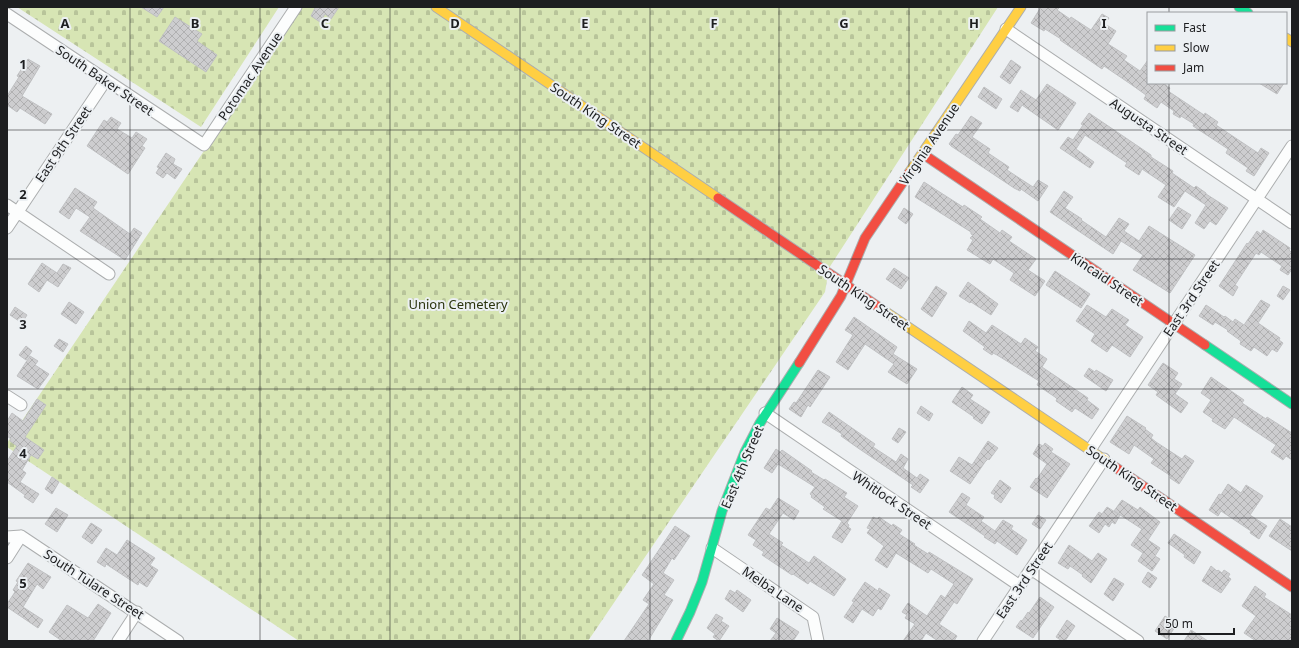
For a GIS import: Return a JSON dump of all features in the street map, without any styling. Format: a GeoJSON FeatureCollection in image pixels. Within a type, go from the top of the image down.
{"type":"FeatureCollection","features":[{"type":"Feature","properties":{"kind":"street","name":"Potomac Avenue"},"geometry":{"type":"LineString","coordinates":[[204,145],[296,7]]}},
{"type":"Feature","properties":{"kind":"street","name":"South King Street"},"geometry":{"type":"LineString","coordinates":[[436,7],[1292,587]]}},
{"type":"Feature","properties":{"kind":"street","name":"Virginia Avenue"},"geometry":{"type":"LineString","coordinates":[[846,284],[865,238],[1021,7]]}},
{"type":"Feature","properties":{"kind":"street","name":"South Baker Street"},"geometry":{"type":"LineString","coordinates":[[7,14],[204,145]]}},
{"type":"Feature","properties":{"kind":"street","name":"Augusta Street"},"geometry":{"type":"LineString","coordinates":[[1006,29],[1292,223]]}},
{"type":"Feature","properties":{"kind":"street","name":"East 9th Street"},"geometry":{"type":"LineString","coordinates":[[7,228],[106,80]]}},
{"type":"Feature","properties":{"kind":"street","name":"East 3rd Street"},"geometry":{"type":"LineString","coordinates":[[1090,450],[1292,146]]}},
{"type":"Feature","properties":{"kind":"street","name":"Kincaid Street"},"geometry":{"type":"LineString","coordinates":[[923,154],[1292,404]]}},
{"type":"Feature","properties":{"kind":"street"},"geometry":{"type":"LineString","coordinates":[[7,205],[109,274]]}},
{"type":"Feature","properties":{"kind":"street","name":"East 4th Street"},"geometry":{"type":"LineString","coordinates":[[676,641],[699,590],[722,511],[745,452],[765,413],[841,296],[846,284]]}},
{"type":"Feature","properties":{"kind":"street"},"geometry":{"type":"LineString","coordinates":[[7,396],[21,405]]}},
{"type":"Feature","properties":{"kind":"street","name":"Whitlock Street"},"geometry":{"type":"LineString","coordinates":[[765,413],[1020,586]]}},
{"type":"Feature","properties":{"kind":"street","name":"East 3rd Street"},"geometry":{"type":"LineString","coordinates":[[983,641],[1104,459]]}},
{"type":"Feature","properties":{"kind":"street"},"geometry":{"type":"LineString","coordinates":[[7,537],[21,536]]}},
{"type":"Feature","properties":{"kind":"street"},"geometry":{"type":"LineString","coordinates":[[7,558],[21,536]]}},
{"type":"Feature","properties":{"kind":"street","name":"South Tulare Street"},"geometry":{"type":"LineString","coordinates":[[21,536],[137,612],[178,641]]}},
{"type":"Feature","properties":{"kind":"street","name":"Melba Lane"},"geometry":{"type":"LineString","coordinates":[[712,548],[813,617],[818,641]]}},
{"type":"Feature","properties":{"kind":"street"},"geometry":{"type":"LineString","coordinates":[[1031,568],[1138,641]]}},
{"type":"Feature","properties":{"kind":"street"},"geometry":{"type":"LineString","coordinates":[[118,641],[137,612]]}},
{"type":"Feature","properties":{"kind":"green space"},"geometry":{"type":"Polygon","coordinates":[[[17,7],[279,7],[201,127],[17,7]]]}},
{"type":"Feature","properties":{"kind":"green space","name":"Union Cemetery"},"geometry":{"type":"Polygon","coordinates":[[[301,7],[998,7],[829,268],[825,292],[588,641],[299,641],[7,447],[7,443],[301,7]]]}},
{"type":"Feature","properties":{"kind":"building"},"geometry":{"type":"Polygon","coordinates":[[[141,7],[164,7],[157,17],[141,7]]]}},
{"type":"Feature","properties":{"kind":"building"},"geometry":{"type":"Polygon","coordinates":[[[313,7],[339,7],[331,19],[325,14],[320,22],[311,16],[315,8],[313,7]]]}},
{"type":"Feature","properties":{"kind":"building"},"geometry":{"type":"Polygon","coordinates":[[[1041,7],[1060,7],[1057,10],[1091,30],[1102,14],[1109,18],[1105,24],[1116,31],[1108,44],[1127,56],[1124,60],[1140,71],[1147,61],[1147,84],[1164,84],[1170,88],[1168,91],[1204,115],[1205,113],[1218,122],[1216,125],[1258,153],[1261,148],[1269,153],[1254,176],[1246,171],[1248,168],[1226,153],[1228,149],[1193,126],[1194,124],[1181,116],[1180,118],[1173,114],[1174,111],[1161,102],[1157,108],[1144,99],[1146,95],[1104,66],[1102,69],[1060,40],[1061,39],[1045,29],[1044,31],[1031,23],[1041,7]]]}},
{"type":"Feature","properties":{"kind":"building"},"geometry":{"type":"Polygon","coordinates":[[[175,17],[202,34],[197,41],[217,55],[206,72],[159,41],[175,17]]]}},
{"type":"Feature","properties":{"kind":"building"},"geometry":{"type":"Polygon","coordinates":[[[28,59],[40,66],[22,96],[52,114],[45,124],[20,108],[17,112],[7,105],[7,96],[28,59]]]}},
{"type":"Feature","properties":{"kind":"building"},"geometry":{"type":"Polygon","coordinates":[[[1011,60],[1021,67],[1010,84],[1000,77],[1011,60]]]}},
{"type":"Feature","properties":{"kind":"building"},"geometry":{"type":"Polygon","coordinates":[[[1047,84],[1076,103],[1058,130],[1022,105],[1018,112],[1010,107],[1021,90],[1036,100],[1047,84]]]}},
{"type":"Feature","properties":{"kind":"building"},"geometry":{"type":"Polygon","coordinates":[[[1261,84],[1283,84],[1277,94],[1261,84]]]}},
{"type":"Feature","properties":{"kind":"building"},"geometry":{"type":"Polygon","coordinates":[[[984,87],[1002,99],[996,109],[978,97],[984,87]]]}},
{"type":"Feature","properties":{"kind":"building"},"geometry":{"type":"Polygon","coordinates":[[[1089,113],[1151,155],[1151,157],[1173,171],[1172,173],[1194,188],[1196,186],[1228,208],[1216,225],[1210,221],[1204,229],[1195,223],[1206,205],[1185,191],[1174,207],[1158,197],[1166,185],[1142,169],[1139,175],[1125,166],[1127,163],[1085,135],[1076,149],[1094,162],[1090,168],[1060,148],[1068,137],[1073,140],[1083,125],[1081,124],[1089,113]]]}},
{"type":"Feature","properties":{"kind":"building"},"geometry":{"type":"Polygon","coordinates":[[[971,116],[982,123],[972,137],[990,149],[988,153],[1009,167],[1007,170],[1033,187],[1038,180],[1048,186],[1038,201],[1021,189],[1020,191],[1014,188],[949,144],[956,134],[958,135],[971,116]]]}},
{"type":"Feature","properties":{"kind":"building"},"geometry":{"type":"Polygon","coordinates":[[[111,117],[121,123],[117,129],[132,138],[136,132],[147,139],[142,146],[145,148],[128,174],[87,146],[104,120],[107,122],[111,117]]]}},
{"type":"Feature","properties":{"kind":"building"},"geometry":{"type":"Polygon","coordinates":[[[166,153],[175,159],[173,164],[182,169],[175,179],[167,173],[163,178],[156,173],[159,168],[157,167],[166,153]]]}},
{"type":"Feature","properties":{"kind":"building"},"geometry":{"type":"Polygon","coordinates":[[[924,182],[963,207],[964,205],[982,217],[980,219],[1000,233],[1002,230],[1012,237],[1009,241],[1036,259],[1028,270],[1045,281],[1035,296],[1010,280],[1014,273],[993,259],[990,264],[967,250],[973,240],[970,238],[973,235],[971,232],[915,197],[924,182]]]}},
{"type":"Feature","properties":{"kind":"building"},"geometry":{"type":"Polygon","coordinates":[[[75,188],[97,202],[93,208],[130,234],[134,228],[142,233],[125,260],[80,231],[90,217],[76,208],[69,219],[59,212],[75,188]]]}},
{"type":"Feature","properties":{"kind":"building"},"geometry":{"type":"Polygon","coordinates":[[[1064,191],[1073,197],[1065,208],[1106,237],[1119,218],[1129,224],[1124,231],[1139,241],[1149,226],[1195,255],[1170,293],[1133,270],[1143,255],[1121,241],[1113,254],[1050,212],[1064,191]]]}},
{"type":"Feature","properties":{"kind":"building"},"geometry":{"type":"Polygon","coordinates":[[[1178,207],[1191,215],[1182,229],[1169,220],[1178,207]]]}},
{"type":"Feature","properties":{"kind":"building"},"geometry":{"type":"Polygon","coordinates":[[[904,208],[913,214],[906,224],[898,218],[904,208]]]}},
{"type":"Feature","properties":{"kind":"building"},"geometry":{"type":"Polygon","coordinates":[[[1263,230],[1290,248],[1289,250],[1292,253],[1292,269],[1288,275],[1280,270],[1282,266],[1261,252],[1259,255],[1256,253],[1235,285],[1238,287],[1233,296],[1219,286],[1247,243],[1248,244],[1257,231],[1261,234],[1263,230]]]}},
{"type":"Feature","properties":{"kind":"building"},"geometry":{"type":"Polygon","coordinates":[[[42,263],[57,273],[63,264],[71,268],[58,287],[47,280],[39,292],[28,284],[42,263]]]}},
{"type":"Feature","properties":{"kind":"building"},"geometry":{"type":"Polygon","coordinates":[[[894,268],[909,278],[901,289],[886,279],[894,268]]]}},
{"type":"Feature","properties":{"kind":"building"},"geometry":{"type":"Polygon","coordinates":[[[1055,271],[1090,294],[1081,308],[1046,285],[1055,271]]]}},
{"type":"Feature","properties":{"kind":"building"},"geometry":{"type":"Polygon","coordinates":[[[968,282],[998,304],[991,315],[959,296],[968,282]]]}},
{"type":"Feature","properties":{"kind":"building"},"geometry":{"type":"Polygon","coordinates":[[[936,286],[947,293],[932,317],[921,309],[936,286]]]}},
{"type":"Feature","properties":{"kind":"building"},"geometry":{"type":"Polygon","coordinates":[[[1283,286],[1290,290],[1283,300],[1277,296],[1283,286]]]}},
{"type":"Feature","properties":{"kind":"building"},"geometry":{"type":"Polygon","coordinates":[[[1261,300],[1270,305],[1258,323],[1280,338],[1279,340],[1283,343],[1277,352],[1272,349],[1267,356],[1254,347],[1251,351],[1240,344],[1241,341],[1227,331],[1228,330],[1215,322],[1213,325],[1199,316],[1206,305],[1233,322],[1235,319],[1244,325],[1261,300]]]}},
{"type":"Feature","properties":{"kind":"building"},"geometry":{"type":"Polygon","coordinates":[[[69,302],[84,312],[76,324],[61,314],[69,302]]]}},
{"type":"Feature","properties":{"kind":"building"},"geometry":{"type":"Polygon","coordinates":[[[1087,305],[1106,317],[1112,309],[1129,320],[1125,325],[1143,337],[1130,357],[1112,345],[1107,352],[1091,341],[1095,334],[1076,321],[1087,305]]]}},
{"type":"Feature","properties":{"kind":"building"},"geometry":{"type":"Polygon","coordinates":[[[15,307],[27,315],[22,323],[10,315],[15,307]]]}},
{"type":"Feature","properties":{"kind":"building"},"geometry":{"type":"Polygon","coordinates":[[[854,317],[897,347],[893,354],[917,369],[907,384],[888,372],[894,364],[865,344],[848,370],[836,362],[853,335],[845,330],[854,317]]]}},
{"type":"Feature","properties":{"kind":"building"},"geometry":{"type":"Polygon","coordinates":[[[969,321],[986,333],[992,325],[1021,344],[1025,338],[1038,347],[1035,351],[1047,359],[1042,367],[1088,398],[1087,400],[1099,409],[1092,419],[1075,408],[1072,412],[1056,401],[1057,399],[1055,397],[1037,385],[1039,381],[997,355],[993,353],[992,355],[983,349],[985,347],[963,331],[969,321]]]}},
{"type":"Feature","properties":{"kind":"building"},"geometry":{"type":"Polygon","coordinates":[[[59,339],[68,344],[63,352],[54,346],[59,339]]]}},
{"type":"Feature","properties":{"kind":"building"},"geometry":{"type":"Polygon","coordinates":[[[26,346],[32,351],[26,360],[19,355],[26,346]]]}},
{"type":"Feature","properties":{"kind":"building"},"geometry":{"type":"Polygon","coordinates":[[[30,356],[38,361],[35,365],[49,374],[38,389],[17,376],[30,356]]]}},
{"type":"Feature","properties":{"kind":"building"},"geometry":{"type":"Polygon","coordinates":[[[1163,363],[1178,373],[1174,379],[1182,384],[1175,394],[1188,403],[1181,413],[1156,395],[1158,392],[1148,385],[1163,363]]]}},
{"type":"Feature","properties":{"kind":"building"},"geometry":{"type":"Polygon","coordinates":[[[1089,368],[1095,372],[1096,370],[1113,380],[1106,391],[1084,376],[1089,368]]]}},
{"type":"Feature","properties":{"kind":"building"},"geometry":{"type":"Polygon","coordinates":[[[818,370],[830,377],[810,407],[808,405],[801,417],[789,409],[794,402],[796,403],[818,370]]]}},
{"type":"Feature","properties":{"kind":"building"},"geometry":{"type":"Polygon","coordinates":[[[1211,377],[1244,400],[1242,403],[1266,419],[1267,417],[1292,433],[1292,460],[1286,456],[1283,460],[1271,452],[1276,445],[1234,417],[1225,429],[1212,421],[1213,419],[1203,412],[1211,400],[1201,393],[1211,377]]]}},
{"type":"Feature","properties":{"kind":"building"},"geometry":{"type":"Polygon","coordinates":[[[962,387],[973,395],[970,399],[990,412],[982,424],[952,402],[962,387]]]}},
{"type":"Feature","properties":{"kind":"building"},"geometry":{"type":"Polygon","coordinates":[[[37,399],[46,405],[25,437],[44,450],[38,459],[31,455],[22,470],[26,473],[20,482],[39,494],[33,503],[7,482],[7,461],[17,446],[10,441],[11,439],[7,436],[7,421],[12,413],[23,421],[37,399]]]}},
{"type":"Feature","properties":{"kind":"building"},"geometry":{"type":"Polygon","coordinates":[[[921,406],[933,414],[929,421],[917,413],[921,406]]]}},
{"type":"Feature","properties":{"kind":"building"},"geometry":{"type":"Polygon","coordinates":[[[829,412],[875,444],[873,447],[896,462],[901,454],[908,459],[903,468],[917,478],[920,474],[929,480],[920,493],[911,487],[913,485],[841,436],[842,434],[822,422],[829,412]]]}},
{"type":"Feature","properties":{"kind":"building"},"geometry":{"type":"Polygon","coordinates":[[[1127,416],[1146,428],[1145,429],[1153,435],[1151,438],[1156,442],[1182,459],[1185,455],[1194,461],[1179,484],[1170,478],[1171,476],[1151,463],[1154,459],[1134,445],[1129,454],[1110,442],[1127,416]]]}},
{"type":"Feature","properties":{"kind":"building"},"geometry":{"type":"Polygon","coordinates":[[[899,428],[906,432],[898,443],[892,439],[899,428]]]}},
{"type":"Feature","properties":{"kind":"building"},"geometry":{"type":"Polygon","coordinates":[[[988,441],[998,448],[989,460],[988,459],[985,462],[970,484],[950,471],[959,457],[972,465],[988,441]]]}},
{"type":"Feature","properties":{"kind":"building"},"geometry":{"type":"Polygon","coordinates":[[[1045,443],[1053,449],[1051,452],[1070,464],[1047,498],[1030,487],[1047,464],[1033,454],[1039,444],[1043,446],[1045,443]]]}},
{"type":"Feature","properties":{"kind":"building"},"geometry":{"type":"Polygon","coordinates":[[[776,449],[780,452],[782,450],[812,471],[811,472],[847,493],[844,497],[858,506],[847,523],[849,525],[848,527],[851,529],[842,543],[832,537],[842,521],[823,509],[825,507],[811,497],[812,496],[810,494],[815,487],[778,464],[772,473],[764,468],[776,449]]]}},
{"type":"Feature","properties":{"kind":"building"},"geometry":{"type":"Polygon","coordinates":[[[52,477],[59,482],[52,494],[45,489],[52,477]]]}},
{"type":"Feature","properties":{"kind":"building"},"geometry":{"type":"Polygon","coordinates":[[[1000,480],[1011,488],[1001,503],[994,498],[995,495],[991,493],[1000,480]]]}},
{"type":"Feature","properties":{"kind":"building"},"geometry":{"type":"Polygon","coordinates":[[[1228,484],[1241,493],[1246,485],[1263,496],[1250,515],[1267,526],[1259,539],[1250,533],[1251,531],[1221,511],[1218,516],[1209,510],[1219,494],[1221,495],[1228,484]]]}},
{"type":"Feature","properties":{"kind":"building"},"geometry":{"type":"Polygon","coordinates":[[[962,493],[970,498],[966,505],[984,517],[981,521],[995,531],[1003,520],[1013,526],[1011,529],[1027,540],[1017,555],[997,541],[995,544],[949,512],[962,493]]]}},
{"type":"Feature","properties":{"kind":"building"},"geometry":{"type":"Polygon","coordinates":[[[778,498],[799,511],[794,520],[783,513],[769,534],[783,543],[781,545],[809,563],[814,556],[846,579],[834,596],[810,581],[808,584],[793,574],[792,575],[762,555],[764,552],[753,545],[756,540],[748,535],[766,508],[770,510],[778,498]]]}},
{"type":"Feature","properties":{"kind":"building"},"geometry":{"type":"Polygon","coordinates":[[[1122,500],[1138,510],[1140,507],[1160,522],[1148,540],[1160,548],[1155,556],[1160,559],[1152,571],[1138,561],[1143,553],[1131,545],[1142,529],[1114,511],[1122,500]]]}},
{"type":"Feature","properties":{"kind":"building"},"geometry":{"type":"Polygon","coordinates":[[[1107,507],[1120,515],[1115,524],[1112,522],[1109,527],[1105,524],[1099,533],[1089,526],[1099,512],[1102,514],[1107,507]]]}},
{"type":"Feature","properties":{"kind":"building"},"geometry":{"type":"Polygon","coordinates":[[[56,508],[68,515],[57,532],[45,524],[56,508]]]}},
{"type":"Feature","properties":{"kind":"building"},"geometry":{"type":"Polygon","coordinates":[[[1038,515],[1046,520],[1040,529],[1032,524],[1038,515]]]}},
{"type":"Feature","properties":{"kind":"building"},"geometry":{"type":"Polygon","coordinates":[[[873,517],[877,519],[879,517],[892,526],[893,524],[902,530],[899,534],[915,544],[914,545],[928,554],[929,552],[973,579],[957,604],[954,602],[939,624],[957,636],[954,641],[938,641],[926,633],[921,641],[903,641],[915,624],[905,618],[907,615],[902,612],[908,603],[927,616],[941,595],[945,598],[954,584],[931,569],[928,573],[896,553],[887,568],[875,560],[884,546],[867,533],[870,529],[867,528],[873,517]]]}},
{"type":"Feature","properties":{"kind":"building"},"geometry":{"type":"Polygon","coordinates":[[[1280,519],[1292,527],[1292,551],[1269,536],[1280,519]]]}},
{"type":"Feature","properties":{"kind":"building"},"geometry":{"type":"Polygon","coordinates":[[[91,523],[102,530],[92,544],[82,537],[91,523]]]}},
{"type":"Feature","properties":{"kind":"building"},"geometry":{"type":"Polygon","coordinates":[[[675,526],[690,536],[674,560],[672,558],[663,573],[674,580],[664,595],[673,600],[648,641],[624,641],[649,604],[643,600],[654,584],[642,575],[675,526]]]}},
{"type":"Feature","properties":{"kind":"building"},"geometry":{"type":"Polygon","coordinates":[[[1174,534],[1201,552],[1194,564],[1184,557],[1185,555],[1168,543],[1174,534]]]}},
{"type":"Feature","properties":{"kind":"building"},"geometry":{"type":"Polygon","coordinates":[[[127,540],[155,558],[150,565],[158,570],[147,587],[139,582],[138,585],[106,564],[105,567],[97,562],[106,548],[117,555],[127,540]]]}},
{"type":"Feature","properties":{"kind":"building"},"geometry":{"type":"Polygon","coordinates":[[[1069,545],[1092,561],[1098,553],[1107,559],[1091,583],[1070,566],[1068,569],[1058,563],[1069,545]]]}},
{"type":"Feature","properties":{"kind":"building"},"geometry":{"type":"Polygon","coordinates":[[[28,563],[51,577],[43,589],[37,584],[23,607],[43,620],[38,628],[7,607],[7,604],[15,592],[13,590],[18,582],[16,581],[28,563]]]}},
{"type":"Feature","properties":{"kind":"building"},"geometry":{"type":"Polygon","coordinates":[[[1211,566],[1217,571],[1218,570],[1222,573],[1224,570],[1230,574],[1228,577],[1231,579],[1221,593],[1202,581],[1211,566]]]}},
{"type":"Feature","properties":{"kind":"building"},"geometry":{"type":"Polygon","coordinates":[[[1148,572],[1157,578],[1150,588],[1142,582],[1148,572]]]}},
{"type":"Feature","properties":{"kind":"building"},"geometry":{"type":"Polygon","coordinates":[[[1114,578],[1124,584],[1113,601],[1104,594],[1114,578]]]}},
{"type":"Feature","properties":{"kind":"building"},"geometry":{"type":"Polygon","coordinates":[[[865,582],[878,591],[879,588],[890,595],[881,610],[878,608],[873,616],[862,609],[853,623],[844,617],[854,602],[852,601],[865,582]]]}},
{"type":"Feature","properties":{"kind":"building"},"geometry":{"type":"Polygon","coordinates":[[[1255,586],[1266,594],[1264,597],[1292,615],[1292,641],[1256,641],[1244,633],[1256,616],[1242,606],[1255,586]]]}},
{"type":"Feature","properties":{"kind":"building"},"geometry":{"type":"Polygon","coordinates":[[[730,590],[735,593],[737,590],[751,600],[743,612],[725,599],[730,590]]]}},
{"type":"Feature","properties":{"kind":"building"},"geometry":{"type":"Polygon","coordinates":[[[1040,597],[1054,607],[1033,638],[1016,627],[1028,612],[1029,613],[1040,597]]]}},
{"type":"Feature","properties":{"kind":"building"},"geometry":{"type":"Polygon","coordinates":[[[98,604],[111,613],[93,641],[62,641],[49,632],[67,605],[88,618],[98,604]]]}},
{"type":"Feature","properties":{"kind":"building"},"geometry":{"type":"Polygon","coordinates":[[[716,614],[723,618],[721,621],[729,626],[719,641],[713,637],[715,634],[707,628],[716,614]]]}},
{"type":"Feature","properties":{"kind":"building"},"geometry":{"type":"Polygon","coordinates":[[[1165,616],[1177,624],[1167,639],[1155,631],[1165,616]]]}},
{"type":"Feature","properties":{"kind":"building"},"geometry":{"type":"Polygon","coordinates":[[[777,618],[799,632],[793,641],[770,641],[776,633],[770,629],[777,618]]]}},
{"type":"Feature","properties":{"kind":"building"},"geometry":{"type":"Polygon","coordinates":[[[1067,620],[1075,626],[1065,641],[1062,641],[1056,637],[1067,620]]]}},
{"type":"Feature","properties":{"kind":"building"},"geometry":{"type":"Polygon","coordinates":[[[1191,630],[1208,641],[1184,641],[1191,630]]]}},
{"type":"Feature","properties":{"kind":"traffic: fast"},"geometry":{"type":"LineString","coordinates":[[1239,7],[1246,12]]}},
{"type":"Feature","properties":{"kind":"traffic: fast"},"geometry":{"type":"LineString","coordinates":[[1205,345],[1292,404]]}},
{"type":"Feature","properties":{"kind":"traffic: fast"},"geometry":{"type":"LineString","coordinates":[[676,641],[702,582],[722,511],[745,452],[760,423],[799,363]]}},
{"type":"Feature","properties":{"kind":"traffic: slow"},"geometry":{"type":"LineString","coordinates":[[436,7],[718,198]]}},
{"type":"Feature","properties":{"kind":"traffic: slow"},"geometry":{"type":"LineString","coordinates":[[909,173],[1021,7]]}},
{"type":"Feature","properties":{"kind":"traffic: slow"},"geometry":{"type":"LineString","coordinates":[[1287,39],[1292,42]]}},
{"type":"Feature","properties":{"kind":"traffic: slow"},"geometry":{"type":"LineString","coordinates":[[880,308],[1109,463]]}},
{"type":"Feature","properties":{"kind":"traffic: jam"},"geometry":{"type":"LineString","coordinates":[[923,154],[1205,345]]}},
{"type":"Feature","properties":{"kind":"traffic: jam"},"geometry":{"type":"LineString","coordinates":[[799,363],[841,296],[865,238],[909,173]]}},
{"type":"Feature","properties":{"kind":"traffic: jam"},"geometry":{"type":"LineString","coordinates":[[718,198],[880,308]]}},
{"type":"Feature","properties":{"kind":"traffic: jam"},"geometry":{"type":"LineString","coordinates":[[1109,463],[1292,587]]}}]}
